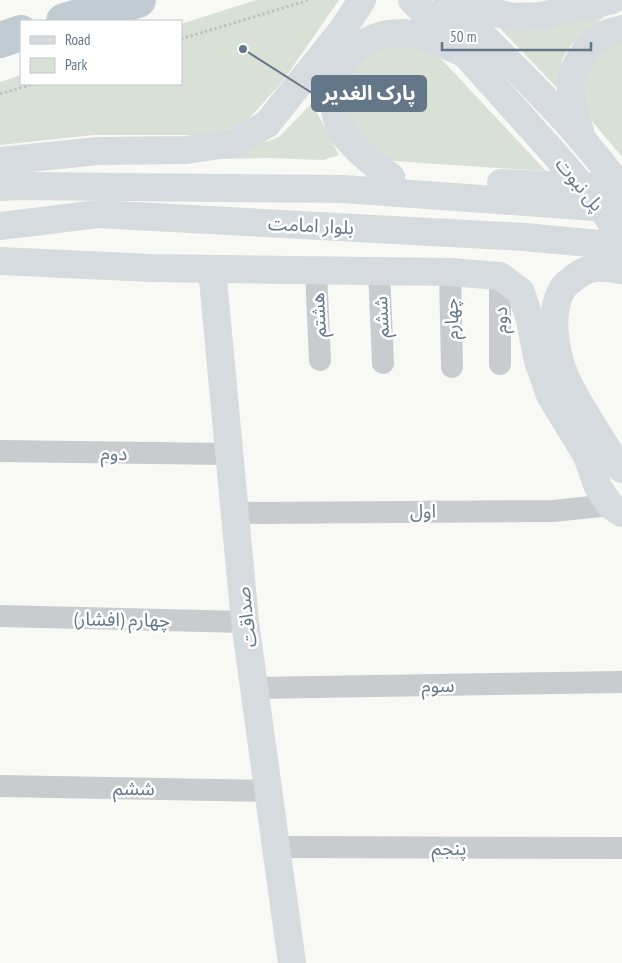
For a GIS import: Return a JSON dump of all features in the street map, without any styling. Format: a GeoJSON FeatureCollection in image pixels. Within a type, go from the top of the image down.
{"type":"FeatureCollection","features":[{"type":"Feature","properties":{"kind":"main road"},"geometry":{"type":"LineString","coordinates":[[0,161],[98,151],[186,150],[234,143],[266,124],[343,29],[362,0]]}},
{"type":"Feature","properties":{"kind":"main road","name":"پل نبوت"},"geometry":{"type":"LineString","coordinates":[[412,0],[464,53],[553,152],[608,217],[622,244]]}},
{"type":"Feature","properties":{"kind":"main road","name":"پل نبوت"},"geometry":{"type":"LineString","coordinates":[[447,0],[582,140],[622,189]]}},
{"type":"Feature","properties":{"kind":"main road"},"geometry":{"type":"LineString","coordinates":[[456,0],[483,10],[513,17],[541,16],[612,0]]}},
{"type":"Feature","properties":{"kind":"main road"},"geometry":{"type":"LineString","coordinates":[[582,140],[571,89],[573,73],[580,57],[591,45],[605,34],[622,29]]}},
{"type":"Feature","properties":{"kind":"main road"},"geometry":{"type":"LineString","coordinates":[[391,177],[358,150],[340,127],[335,102],[338,73],[350,54],[370,39],[399,33],[424,37],[464,53]]}},
{"type":"Feature","properties":{"kind":"main road"},"geometry":{"type":"LineString","coordinates":[[344,189],[391,177],[622,189]]}},
{"type":"Feature","properties":{"kind":"main road","name":"بلوار امامت"},"geometry":{"type":"LineString","coordinates":[[0,187],[344,189],[622,209]]}},
{"type":"Feature","properties":{"kind":"main road","name":"بلوار امامت"},"geometry":{"type":"LineString","coordinates":[[0,226],[98,214],[622,244]]}},
{"type":"Feature","properties":{"kind":"main road"},"geometry":{"type":"LineString","coordinates":[[0,261],[151,268],[450,272],[500,276],[521,292],[530,320],[538,361],[550,395],[561,415],[579,440],[598,487],[616,509]]}},
{"type":"Feature","properties":{"kind":"main road"},"geometry":{"type":"LineString","coordinates":[[622,270],[594,268],[571,280],[559,296],[555,308],[554,325],[565,376],[583,410],[615,462],[622,469]]}},
{"type":"Feature","properties":{"kind":"main road","name":"صداقت"},"geometry":{"type":"LineString","coordinates":[[212,269],[245,622],[292,963]]}},
{"type":"Feature","properties":{"kind":"street","name":"هشتم"},"geometry":{"type":"LineString","coordinates":[[316,271],[320,360]]}},
{"type":"Feature","properties":{"kind":"street","name":"ششم"},"geometry":{"type":"LineString","coordinates":[[379,271],[383,363]]}},
{"type":"Feature","properties":{"kind":"street","name":"چهارم"},"geometry":{"type":"LineString","coordinates":[[450,272],[452,367]]}},
{"type":"Feature","properties":{"kind":"street","name":"دوم"},"geometry":{"type":"LineString","coordinates":[[500,276],[500,364]]}},
{"type":"Feature","properties":{"kind":"street","name":"دوم"},"geometry":{"type":"LineString","coordinates":[[0,451],[228,454]]}},
{"type":"Feature","properties":{"kind":"street","name":"اول"},"geometry":{"type":"LineString","coordinates":[[236,513],[616,509]]}},
{"type":"Feature","properties":{"kind":"street","name":"چهارم (افشار)"},"geometry":{"type":"LineString","coordinates":[[0,616],[245,622]]}},
{"type":"Feature","properties":{"kind":"street","name":"سوم"},"geometry":{"type":"LineString","coordinates":[[255,688],[622,682]]}},
{"type":"Feature","properties":{"kind":"street","name":"ششم"},"geometry":{"type":"LineString","coordinates":[[0,786],[268,791]]}},
{"type":"Feature","properties":{"kind":"street","name":"پنجم"},"geometry":{"type":"LineString","coordinates":[[276,847],[622,848]]}},
{"type":"Feature","properties":{"kind":"path"},"geometry":{"type":"LineString","coordinates":[[182,39],[309,0]]}},
{"type":"Feature","properties":{"kind":"path"},"geometry":{"type":"LineString","coordinates":[[0,94],[31,85]]}},
{"type":"Feature","properties":{"kind":"green space"},"geometry":{"type":"Polygon","coordinates":[[[256,0],[339,0],[283,81],[246,122],[215,135],[93,135],[0,145],[0,82],[20,75],[20,85],[182,85],[182,24],[256,0]]]}},
{"type":"Feature","properties":{"kind":"green space"},"geometry":{"type":"Polygon","coordinates":[[[612,10],[571,45],[562,59],[559,90],[492,20],[612,10]]]}},
{"type":"Feature","properties":{"kind":"green space"},"geometry":{"type":"Polygon","coordinates":[[[622,36],[622,157],[586,114],[582,88],[589,62],[622,36]]]}},
{"type":"Feature","properties":{"kind":"green space"},"geometry":{"type":"Polygon","coordinates":[[[384,43],[431,48],[546,171],[393,161],[369,149],[350,125],[343,102],[349,75],[362,55],[384,43]]]}},
{"type":"Feature","properties":{"kind":"green space"},"geometry":{"type":"Polygon","coordinates":[[[312,103],[339,155],[323,160],[218,159],[279,137],[312,103]]]}},
{"type":"Feature","properties":{"kind":"waterway"},"geometry":{"type":"LineString","coordinates":[[68,20],[138,0]]}},
{"type":"Feature","properties":{"kind":"waterway"},"geometry":{"type":"LineString","coordinates":[[0,40],[20,33]]}},
{"type":"Feature","properties":{"kind":"place","name":"پارک الغدیر"},"geometry":{"type":"Point","coordinates":[243,49]}}]}
